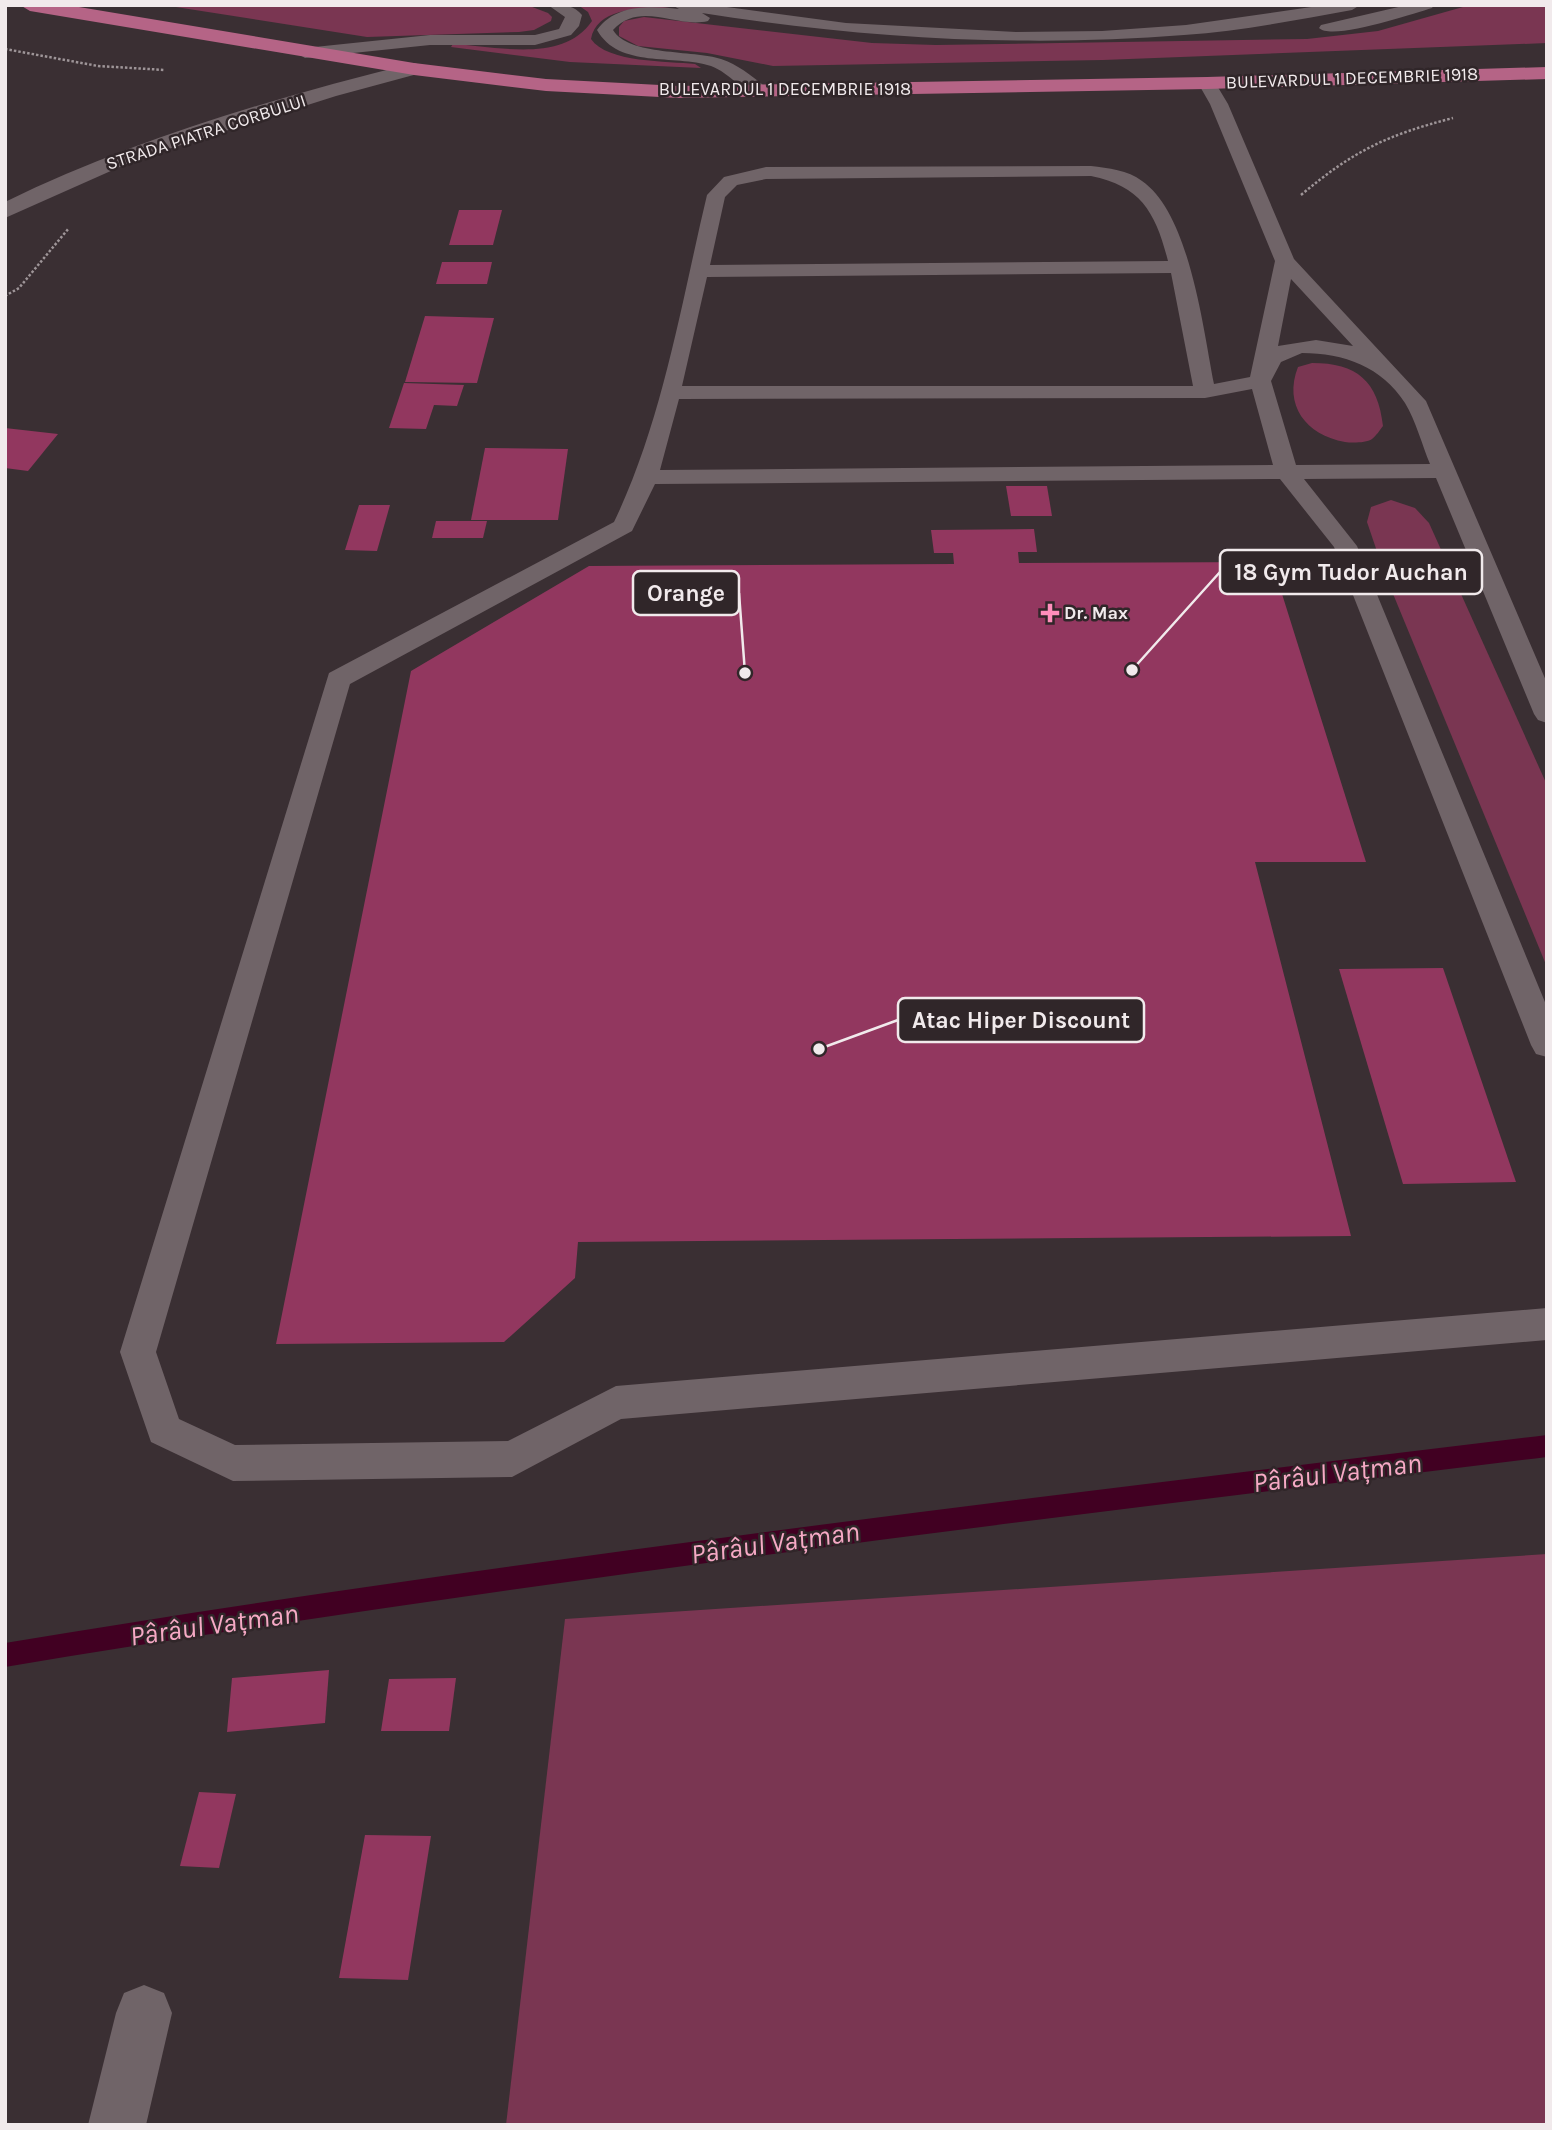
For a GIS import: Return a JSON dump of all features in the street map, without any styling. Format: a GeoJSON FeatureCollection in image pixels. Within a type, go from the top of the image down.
{"type":"FeatureCollection","features":[{"type":"Feature","properties":{"kind":"main road","name":"BULEVARDUL 1 DECEMBRIE 1918"},"geometry":{"type":"LineString","coordinates":[[30,5],[305,53],[414,69],[546,85],[679,92],[1207,83],[1547,73]]}},
{"type":"Feature","properties":{"kind":"street","name":"STRADA PIATRA CORBULUI"},"geometry":{"type":"LineString","coordinates":[[5,211],[76,176],[132,153],[329,92],[414,69]]}},
{"type":"Feature","properties":{"kind":"street"},"geometry":{"type":"LineString","coordinates":[[117,2125],[144,2013]]}},
{"type":"Feature","properties":{"kind":"lane"},"geometry":{"type":"LineString","coordinates":[[305,53],[430,40],[535,40],[565,32],[571,26],[574,15],[555,5]]}},
{"type":"Feature","properties":{"kind":"lane"},"geometry":{"type":"LineString","coordinates":[[680,5],[795,21],[942,34],[1317,30],[1359,23],[1426,5]]}},
{"type":"Feature","properties":{"kind":"lane"},"geometry":{"type":"LineString","coordinates":[[1168,31],[1243,24],[1352,5]]}},
{"type":"Feature","properties":{"kind":"lane"},"geometry":{"type":"LineString","coordinates":[[761,92],[730,68],[709,60],[632,50],[615,44],[607,37],[606,30],[610,23],[618,18],[645,12],[889,39],[942,34]]}},
{"type":"Feature","properties":{"kind":"lane"},"geometry":{"type":"LineString","coordinates":[[1243,24],[1263,31]]}},
{"type":"Feature","properties":{"kind":"lane"},"geometry":{"type":"LineString","coordinates":[[1207,83],[1219,104],[1285,261],[1415,401],[1547,714]]}},
{"type":"Feature","properties":{"kind":"lane"},"geometry":{"type":"LineString","coordinates":[[1205,392],[1180,267],[1160,212],[1139,187],[1117,176],[1090,171],[766,173],[731,181],[716,195],[647,477],[624,526],[338,679],[138,1352],[164,1430],[233,1463],[512,1459],[616,1403],[1547,1324]]}},
{"type":"Feature","properties":{"kind":"lane"},"geometry":{"type":"LineString","coordinates":[[1285,261],[1260,381],[1286,471],[1345,545],[1547,1045]]}},
{"type":"Feature","properties":{"kind":"lane"},"geometry":{"type":"LineString","coordinates":[[697,271],[1180,267]]}},
{"type":"Feature","properties":{"kind":"lane"},"geometry":{"type":"LineString","coordinates":[[1260,381],[1266,363],[1282,352],[1310,346],[1343,349],[1372,360],[1392,376]]}},
{"type":"Feature","properties":{"kind":"lane"},"geometry":{"type":"LineString","coordinates":[[669,393],[1205,392],[1260,381]]}},
{"type":"Feature","properties":{"kind":"lane"},"geometry":{"type":"LineString","coordinates":[[647,477],[1445,471]]}},
{"type":"Feature","properties":{"kind":"path"},"geometry":{"type":"LineString","coordinates":[[1268,220],[1338,164],[1368,146],[1402,132],[1463,115]]}},
{"type":"Feature","properties":{"kind":"shaded area"},"geometry":{"type":"Polygon","coordinates":[[[163,5],[527,5],[552,17],[551,21],[534,30],[519,32],[367,37],[163,5]]]}},
{"type":"Feature","properties":{"kind":"shaded area"},"geometry":{"type":"Polygon","coordinates":[[[578,5],[647,5],[670,8],[636,9],[612,15],[602,20],[595,28],[591,39],[610,53],[624,57],[695,64],[701,68],[570,62],[451,47],[453,44],[528,49],[547,48],[564,43],[579,34],[592,21],[588,12],[578,5]]]}},
{"type":"Feature","properties":{"kind":"shaded area"},"geometry":{"type":"Polygon","coordinates":[[[1470,5],[1547,5],[1547,43],[1103,60],[773,66],[707,53],[638,46],[619,36],[619,27],[624,21],[644,17],[872,43],[936,45],[1307,39],[1378,31],[1470,5]]]}},
{"type":"Feature","properties":{"kind":"shaded area"},"geometry":{"type":"Polygon","coordinates":[[[1312,363],[1353,371],[1370,386],[1376,397],[1383,426],[1372,439],[1351,443],[1331,438],[1319,433],[1301,416],[1296,406],[1294,381],[1298,367],[1312,363]]]}},
{"type":"Feature","properties":{"kind":"shaded area"},"geometry":{"type":"Polygon","coordinates":[[[1391,500],[1415,508],[1429,523],[1547,785],[1547,967],[1384,572],[1367,522],[1371,507],[1391,500]]]}},
{"type":"Feature","properties":{"kind":"shaded area"},"geometry":{"type":"Polygon","coordinates":[[[1547,1554],[1547,2125],[506,2125],[565,1619],[1547,1554]]]}},
{"type":"Feature","properties":{"kind":"building"},"geometry":{"type":"Polygon","coordinates":[[[459,210],[502,210],[493,245],[449,245],[459,210]]]}},
{"type":"Feature","properties":{"kind":"building"},"geometry":{"type":"Polygon","coordinates":[[[442,262],[492,262],[487,284],[436,284],[442,262]]]}},
{"type":"Feature","properties":{"kind":"building"},"geometry":{"type":"Polygon","coordinates":[[[425,316],[494,318],[477,383],[405,382],[425,316]]]}},
{"type":"Feature","properties":{"kind":"building"},"geometry":{"type":"Polygon","coordinates":[[[404,383],[464,385],[457,406],[434,405],[426,429],[389,428],[404,383]]]}},
{"type":"Feature","properties":{"kind":"building"},"geometry":{"type":"Polygon","coordinates":[[[5,428],[58,434],[28,471],[5,468],[5,428]]]}},
{"type":"Feature","properties":{"kind":"building"},"geometry":{"type":"Polygon","coordinates":[[[485,448],[568,449],[558,520],[471,520],[485,448]]]}},
{"type":"Feature","properties":{"kind":"building"},"geometry":{"type":"Polygon","coordinates":[[[1006,486],[1047,486],[1052,516],[1011,516],[1006,486]]]}},
{"type":"Feature","properties":{"kind":"building"},"geometry":{"type":"Polygon","coordinates":[[[359,505],[390,505],[377,551],[345,550],[359,505]]]}},
{"type":"Feature","properties":{"kind":"building"},"geometry":{"type":"Polygon","coordinates":[[[436,521],[487,521],[483,538],[432,538],[436,521]]]}},
{"type":"Feature","properties":{"kind":"building"},"geometry":{"type":"Polygon","coordinates":[[[1034,529],[1037,552],[1018,552],[1019,563],[1272,562],[1366,862],[1255,862],[1351,1236],[578,1242],[575,1278],[504,1342],[276,1344],[411,671],[589,566],[954,564],[953,553],[934,553],[931,530],[1034,529]]]}},
{"type":"Feature","properties":{"kind":"building"},"geometry":{"type":"Polygon","coordinates":[[[1443,968],[1516,1182],[1403,1184],[1339,969],[1443,968]]]}},
{"type":"Feature","properties":{"kind":"building"},"geometry":{"type":"Polygon","coordinates":[[[329,1670],[325,1723],[227,1732],[232,1678],[329,1670]]]}},
{"type":"Feature","properties":{"kind":"building"},"geometry":{"type":"Polygon","coordinates":[[[456,1678],[449,1731],[381,1731],[389,1679],[456,1678]]]}},
{"type":"Feature","properties":{"kind":"building"},"geometry":{"type":"Polygon","coordinates":[[[199,1792],[236,1794],[219,1868],[180,1866],[199,1792]]]}},
{"type":"Feature","properties":{"kind":"building"},"geometry":{"type":"Polygon","coordinates":[[[365,1835],[431,1836],[408,1980],[339,1978],[365,1835]]]}},
{"type":"Feature","properties":{"kind":"waterway","name":"Pârâul Vațman"},"geometry":{"type":"LineString","coordinates":[[5,1655],[168,1628],[765,1542],[1547,1446]]}},
{"type":"Feature","properties":{"kind":"place","name":"Dr. Max"},"geometry":{"type":"Point","coordinates":[1050,613]}},
{"type":"Feature","properties":{"kind":"place","name":"18 Gym Tudor Auchan"},"geometry":{"type":"Point","coordinates":[1132,670]}},
{"type":"Feature","properties":{"kind":"place","name":"Orange"},"geometry":{"type":"Point","coordinates":[745,673]}},
{"type":"Feature","properties":{"kind":"place","name":"Atac Hiper Discount"},"geometry":{"type":"Point","coordinates":[819,1049]}}]}
